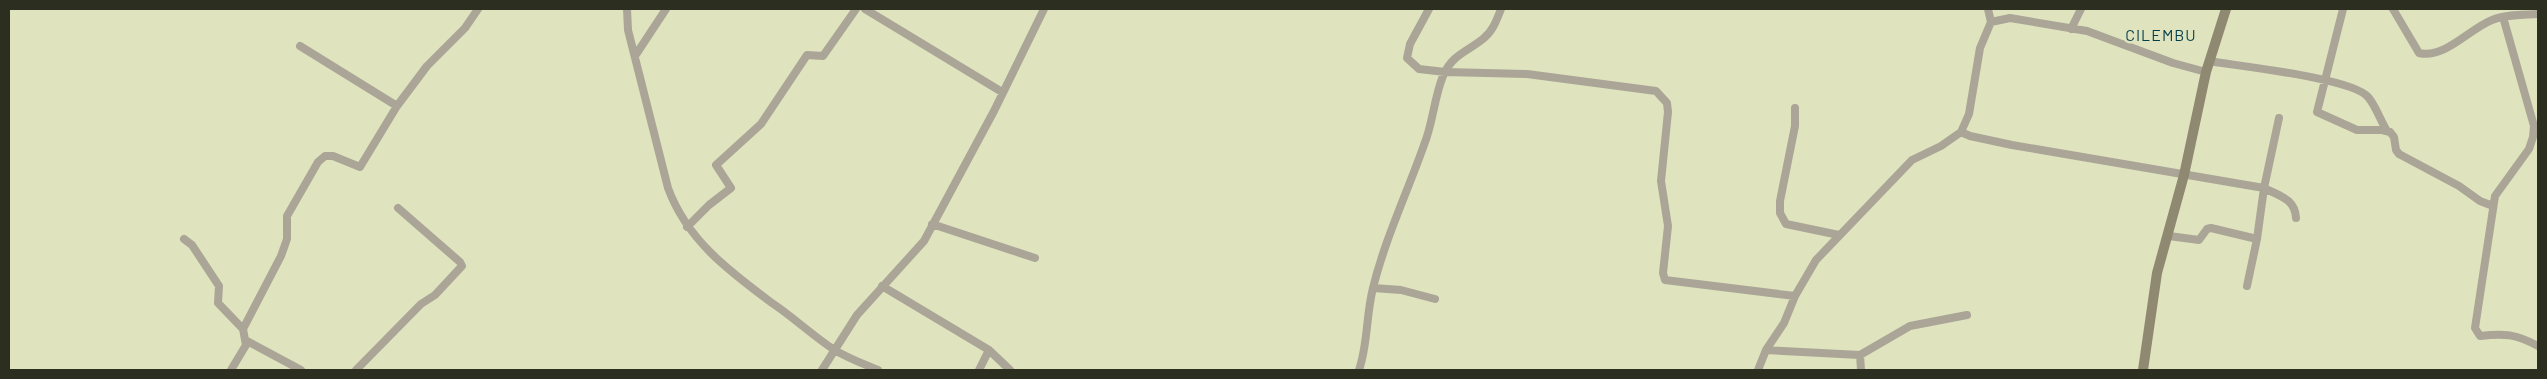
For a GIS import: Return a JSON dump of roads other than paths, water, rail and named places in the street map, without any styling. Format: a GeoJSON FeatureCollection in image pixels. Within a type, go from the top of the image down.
{"type":"FeatureCollection","features":[{"type":"Feature","properties":{"kind":"street"},"geometry":{"type":"LineString","coordinates":[[243,329],[281,256],[287,239],[287,216],[318,162],[325,156],[333,156],[360,168],[397,106],[427,66],[464,28],[478,9]]}},
{"type":"Feature","properties":{"kind":"street"},"geometry":{"type":"LineString","coordinates":[[627,9],[628,30],[668,188],[675,208],[687,227],[710,253],[749,287],[834,350],[878,370]]}},
{"type":"Feature","properties":{"kind":"street"},"geometry":{"type":"LineString","coordinates":[[636,56],[666,9]]}},
{"type":"Feature","properties":{"kind":"street"},"geometry":{"type":"LineString","coordinates":[[687,227],[709,205],[731,188],[716,165],[761,124],[807,55],[823,56],[856,9]]}},
{"type":"Feature","properties":{"kind":"street"},"geometry":{"type":"LineString","coordinates":[[865,9],[1002,92]]}},
{"type":"Feature","properties":{"kind":"street"},"geometry":{"type":"LineString","coordinates":[[822,370],[857,314],[919,247],[1044,9]]}},
{"type":"Feature","properties":{"kind":"street"},"geometry":{"type":"LineString","coordinates":[[1429,9],[1410,44],[1407,58],[1420,69],[1445,72],[1506,72],[1656,91],[1667,103],[1668,112],[1661,181],[1668,226],[1663,273],[1665,280],[1795,296]]}},
{"type":"Feature","properties":{"kind":"street"},"geometry":{"type":"LineString","coordinates":[[1359,370],[1364,354],[1372,288],[1396,216],[1424,146],[1445,72],[1464,50],[1483,39],[1489,33],[1501,9]]}},
{"type":"Feature","properties":{"kind":"street"},"geometry":{"type":"LineString","coordinates":[[1758,370],[1766,350],[1784,323],[1795,296],[1816,260],[1912,160],[1941,146],[1961,132],[1969,114],[1980,48],[1991,22],[1988,9]]}},
{"type":"Feature","properties":{"kind":"street"},"geometry":{"type":"LineString","coordinates":[[2071,28],[2081,9]]}},
{"type":"Feature","properties":{"kind":"street"},"geometry":{"type":"LineString","coordinates":[[2143,370],[2156,282],[2184,176],[2206,72],[2226,9]]}},
{"type":"Feature","properties":{"kind":"street"},"geometry":{"type":"LineString","coordinates":[[2343,9],[2317,112],[2357,130],[2387,131]]}},
{"type":"Feature","properties":{"kind":"street"},"geometry":{"type":"LineString","coordinates":[[2392,9],[2419,53],[2423,54],[2439,51],[2487,22],[2503,17],[2538,14]]}},
{"type":"Feature","properties":{"kind":"street"},"geometry":{"type":"LineString","coordinates":[[2503,17],[2536,125],[2528,149],[2500,186],[2492,206],[2475,328],[2480,336],[2499,333],[2510,334],[2538,346]]}},
{"type":"Feature","properties":{"kind":"street"},"geometry":{"type":"LineString","coordinates":[[1991,22],[2010,18],[2097,33],[2173,63],[2206,72]]}},
{"type":"Feature","properties":{"kind":"street"},"geometry":{"type":"LineString","coordinates":[[300,46],[397,106]]}},
{"type":"Feature","properties":{"kind":"street"},"geometry":{"type":"LineString","coordinates":[[2209,61],[2324,80],[2362,91],[2369,97],[2387,131],[2394,136],[2394,145],[2399,154],[2492,206]]}},
{"type":"Feature","properties":{"kind":"street"},"geometry":{"type":"LineString","coordinates":[[1795,108],[1795,126],[1780,201],[1782,221],[1786,224],[1839,234]]}},
{"type":"Feature","properties":{"kind":"street"},"geometry":{"type":"LineString","coordinates":[[2247,286],[2257,239],[2264,188],[2280,118]]}},
{"type":"Feature","properties":{"kind":"street"},"geometry":{"type":"LineString","coordinates":[[1961,132],[1970,136],[2012,145],[2184,176],[2264,188],[2292,203],[2296,208],[2296,218]]}},
{"type":"Feature","properties":{"kind":"street"},"geometry":{"type":"LineString","coordinates":[[356,370],[421,304],[436,295],[462,266],[398,208]]}},
{"type":"Feature","properties":{"kind":"street"},"geometry":{"type":"LineString","coordinates":[[932,224],[1035,258]]}},
{"type":"Feature","properties":{"kind":"street"},"geometry":{"type":"LineString","coordinates":[[2169,236],[2198,240],[2207,229],[2211,228],[2257,239]]}},
{"type":"Feature","properties":{"kind":"street"},"geometry":{"type":"LineString","coordinates":[[184,239],[192,245],[219,286],[218,303],[243,329],[247,341],[302,370]]}},
{"type":"Feature","properties":{"kind":"street"},"geometry":{"type":"LineString","coordinates":[[882,286],[989,350],[1010,370]]}},
{"type":"Feature","properties":{"kind":"street"},"geometry":{"type":"LineString","coordinates":[[1372,288],[1401,290],[1435,299]]}},
{"type":"Feature","properties":{"kind":"street"},"geometry":{"type":"LineString","coordinates":[[1766,350],[1860,355],[1910,326],[1967,315]]}},
{"type":"Feature","properties":{"kind":"street"},"geometry":{"type":"LineString","coordinates":[[231,370],[247,341]]}},
{"type":"Feature","properties":{"kind":"street"},"geometry":{"type":"LineString","coordinates":[[979,370],[989,350]]}},
{"type":"Feature","properties":{"kind":"street"},"geometry":{"type":"LineString","coordinates":[[1860,355],[1861,370]]}},
{"type":"Feature","properties":{"kind":"district","name":"CILEMBU"},"geometry":{"type":"Point","coordinates":[2161,34]}}]}
